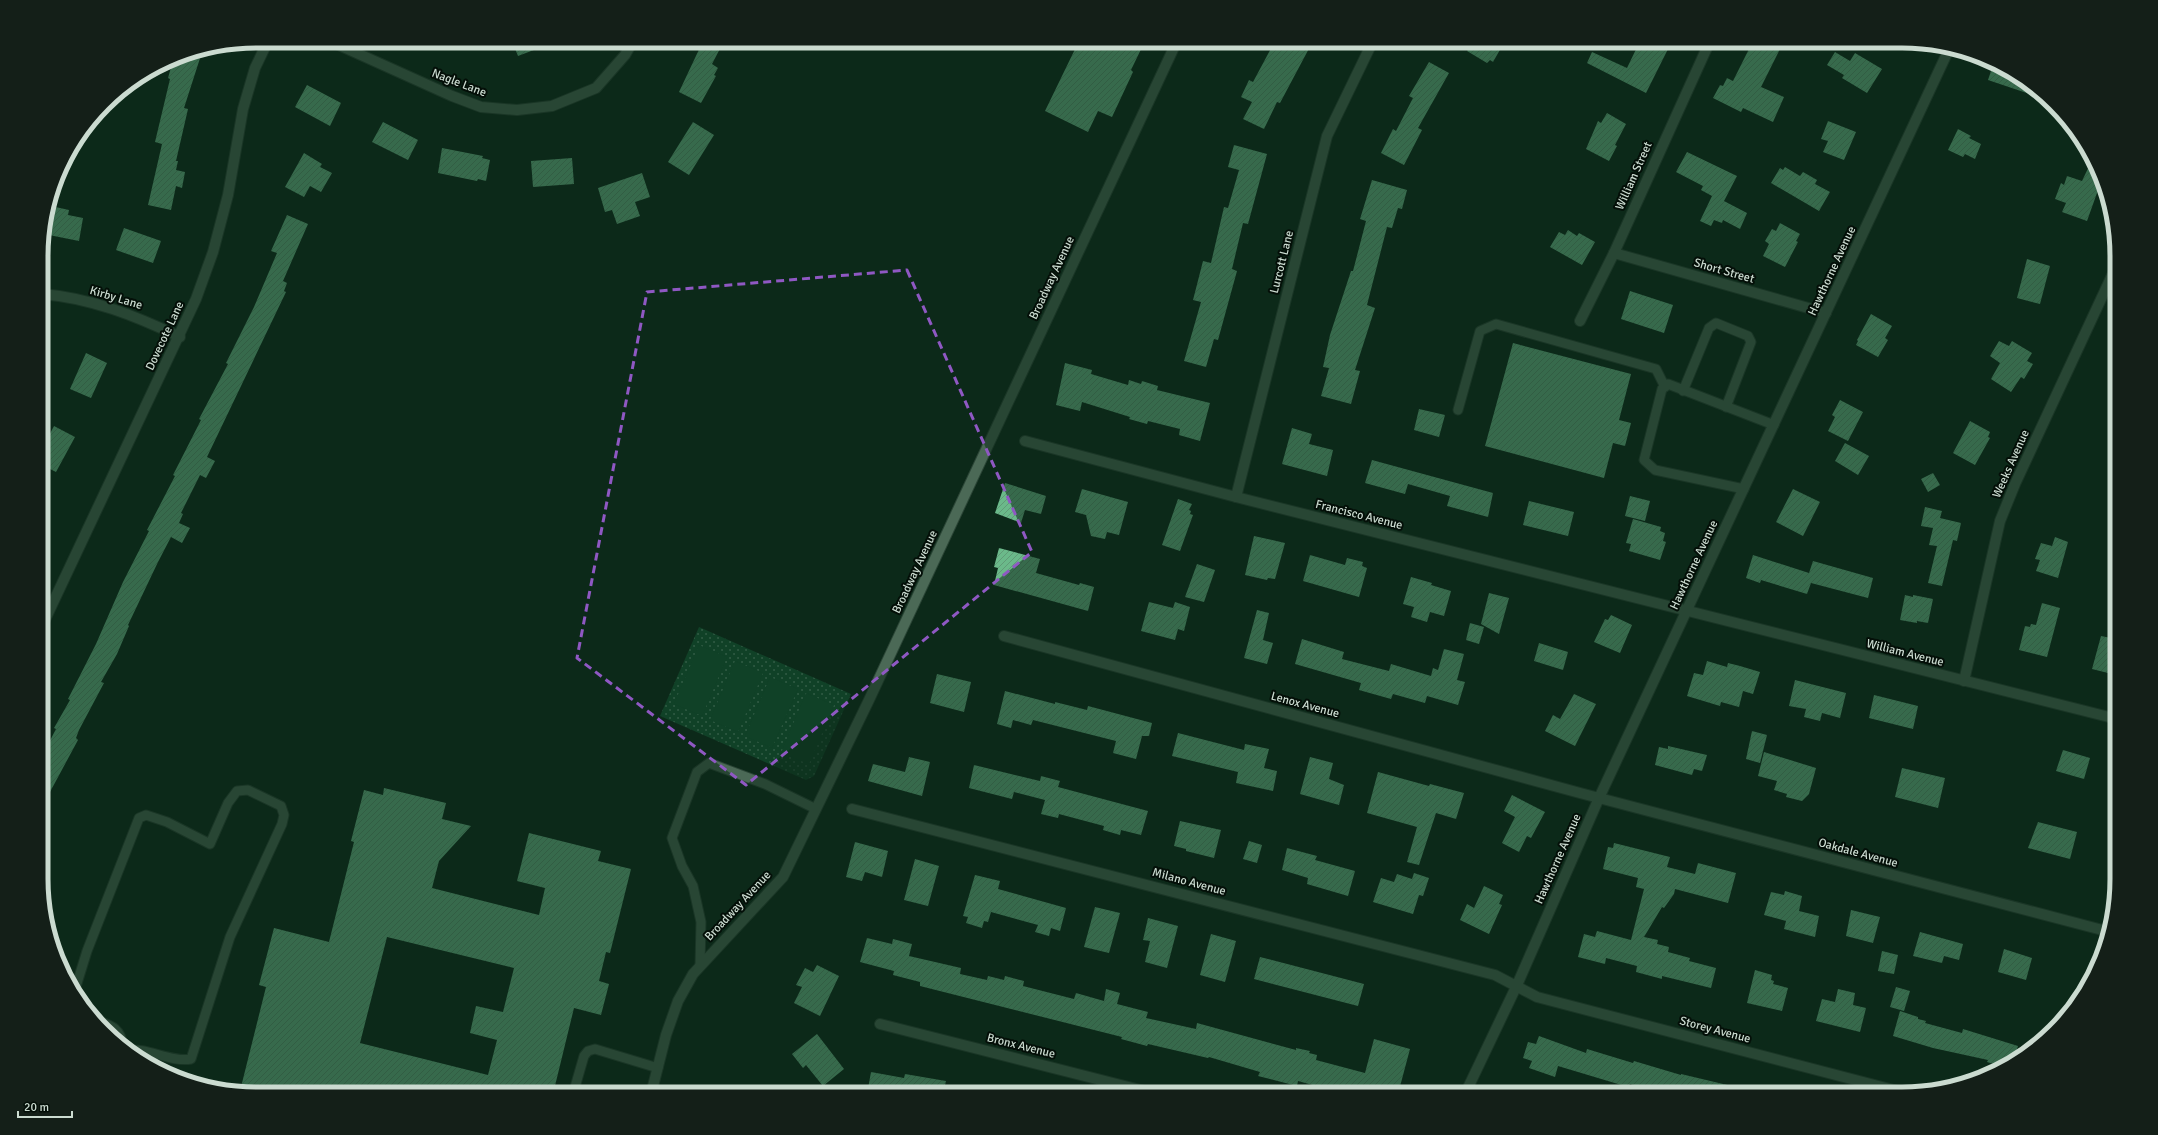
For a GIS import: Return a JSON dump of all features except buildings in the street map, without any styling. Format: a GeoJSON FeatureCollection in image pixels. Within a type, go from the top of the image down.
{"type":"FeatureCollection","features":[{"type":"Feature","properties":{"kind":"street","name":"Dovecote Lane"},"geometry":{"type":"LineString","coordinates":[[48,613],[180,337],[196,299],[213,252],[228,195],[243,109],[255,68],[265,48]]}},
{"type":"Feature","properties":{"kind":"street","name":"Nagle Lane"},"geometry":{"type":"LineString","coordinates":[[346,48],[452,96],[481,107],[517,110],[552,106],[596,88],[630,48]]}},
{"type":"Feature","properties":{"kind":"street","name":"Broadway Avenue"},"geometry":{"type":"LineString","coordinates":[[653,1087],[666,1035],[678,1001],[693,974],[783,876],[869,700],[1174,48]]}},
{"type":"Feature","properties":{"kind":"street","name":"Lurcott Lane"},"geometry":{"type":"LineString","coordinates":[[1236,497],[1327,136],[1369,48]]}},
{"type":"Feature","properties":{"kind":"street","name":"William Street"},"geometry":{"type":"LineString","coordinates":[[1580,321],[1614,253],[1707,48]]}},
{"type":"Feature","properties":{"kind":"street","name":"Hawthorne Avenue"},"geometry":{"type":"LineString","coordinates":[[1468,1087],[1517,985],[1599,798],[1947,53]]}},
{"type":"Feature","properties":{"kind":"street","name":"Short Street"},"geometry":{"type":"LineString","coordinates":[[1614,253],[1826,314]]}},
{"type":"Feature","properties":{"kind":"street","name":"Weeks Avenue"},"geometry":{"type":"LineString","coordinates":[[1964,681],[2000,521],[2015,484],[2110,280]]}},
{"type":"Feature","properties":{"kind":"street","name":"Kirby Lane"},"geometry":{"type":"LineString","coordinates":[[48,295],[104,305],[151,323],[180,337]]}},
{"type":"Feature","properties":{"kind":"street","name":"Francisco Avenue"},"geometry":{"type":"LineString","coordinates":[[1025,441],[1236,497],[1687,611]]}},
{"type":"Feature","properties":{"kind":"street","name":"William Avenue"},"geometry":{"type":"LineString","coordinates":[[1687,611],[2110,717]]}},
{"type":"Feature","properties":{"kind":"street","name":"Lenox Avenue"},"geometry":{"type":"LineString","coordinates":[[1004,636],[1599,798]]}},
{"type":"Feature","properties":{"kind":"street","name":"Oakdale Avenue"},"geometry":{"type":"LineString","coordinates":[[1599,798],[2104,930]]}},
{"type":"Feature","properties":{"kind":"street","name":"Milano Avenue"},"geometry":{"type":"LineString","coordinates":[[852,809],[1495,975],[1517,985]]}},
{"type":"Feature","properties":{"kind":"street","name":"Storey Avenue"},"geometry":{"type":"LineString","coordinates":[[1517,985],[1537,997],[1882,1087]]}},
{"type":"Feature","properties":{"kind":"street","name":"Bronx Avenue"},"geometry":{"type":"LineString","coordinates":[[880,1024],[1128,1087]]}},
{"type":"Feature","properties":{"kind":"lane"},"geometry":{"type":"LineString","coordinates":[[1683,391],[1709,328],[1716,323],[1748,336],[1751,342],[1726,407]]}},
{"type":"Feature","properties":{"kind":"lane"},"geometry":{"type":"LineString","coordinates":[[1458,410],[1480,331],[1496,324],[1656,369],[1665,387]]}},
{"type":"Feature","properties":{"kind":"lane"},"geometry":{"type":"LineString","coordinates":[[1744,489],[1655,470],[1644,460],[1662,389],[1668,384],[1774,425]]}},
{"type":"Feature","properties":{"kind":"lane"},"geometry":{"type":"LineString","coordinates":[[700,966],[701,922],[693,886],[682,866],[672,838],[697,772],[709,762],[764,784],[816,808]]}},
{"type":"Feature","properties":{"kind":"lane"},"geometry":{"type":"LineString","coordinates":[[77,984],[87,951],[139,818],[146,815],[167,822],[210,844],[228,803],[237,791],[248,790],[281,806],[284,815],[282,824],[230,937],[191,1059],[180,1061],[140,1052]]}},
{"type":"Feature","properties":{"kind":"lane"},"geometry":{"type":"LineString","coordinates":[[108,1025],[116,1028],[122,1038]]}},
{"type":"Feature","properties":{"kind":"lane"},"geometry":{"type":"LineString","coordinates":[[575,1087],[584,1056],[588,1051],[595,1049],[658,1068]]}},
{"type":"Feature","properties":{"kind":"highlighted area"},"geometry":{"type":"Polygon","coordinates":[[[907,270],[1032,552],[746,785],[577,658],[647,292],[907,270]]]}},
{"type":"Feature","properties":{"kind":"green space"},"geometry":{"type":"Polygon","coordinates":[[[699,627],[851,694],[814,776],[806,780],[660,716],[699,627]]]}},
{"type":"Feature","properties":{"kind":"green space"},"geometry":{"type":"Polygon","coordinates":[[[699,645],[727,657],[702,716],[674,704],[699,645]]]}},
{"type":"Feature","properties":{"kind":"green space"},"geometry":{"type":"Polygon","coordinates":[[[735,661],[763,673],[738,732],[710,720],[735,661]]]}},
{"type":"Feature","properties":{"kind":"green space"},"geometry":{"type":"Polygon","coordinates":[[[770,677],[798,689],[772,748],[745,736],[770,677]]]}},
{"type":"Feature","properties":{"kind":"green space"},"geometry":{"type":"Polygon","coordinates":[[[806,693],[834,705],[809,764],[781,753],[806,693]]]}}]}
